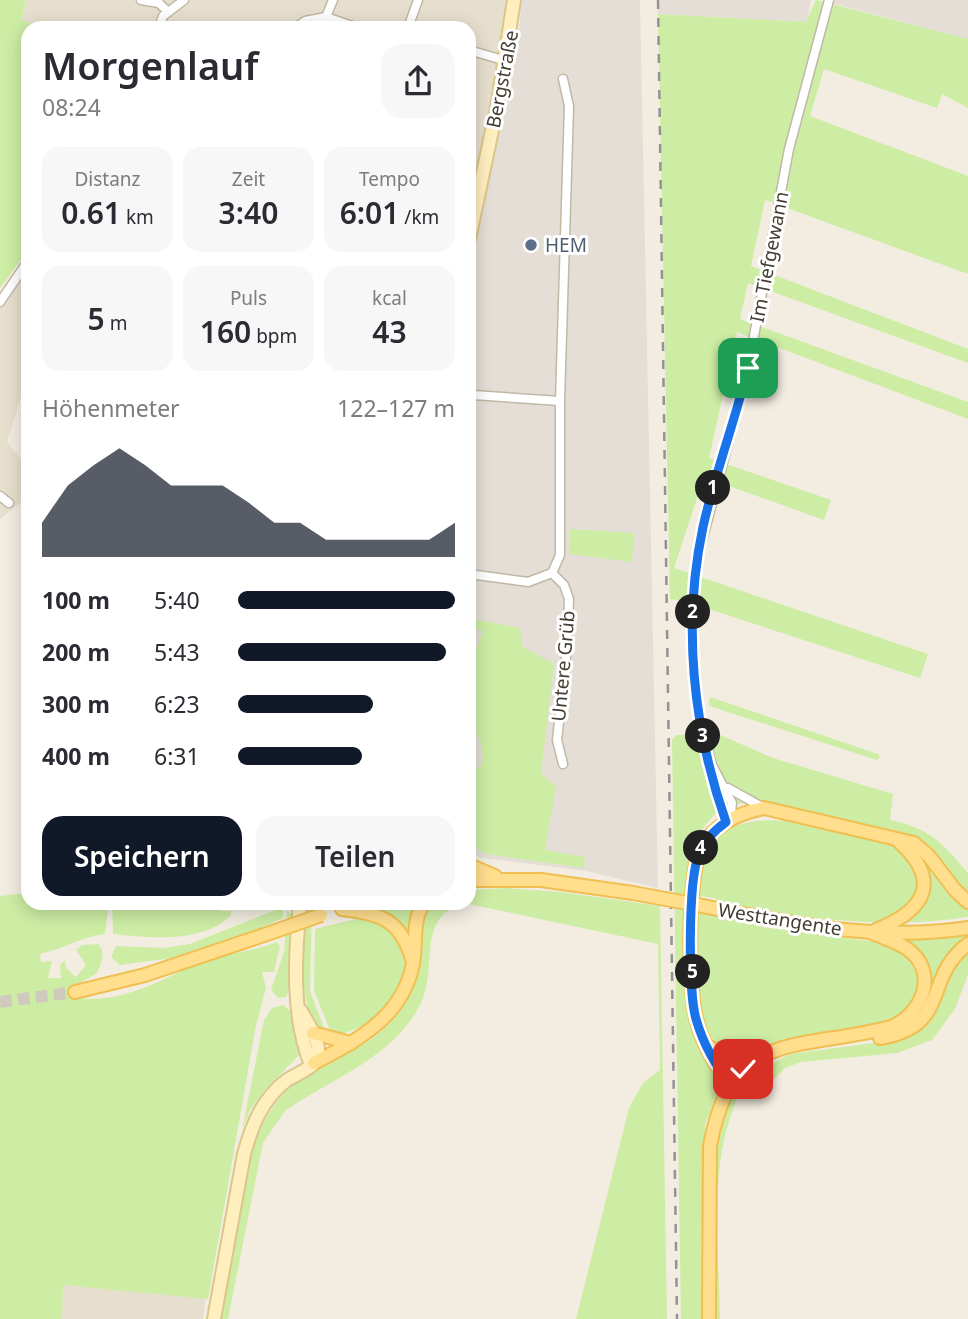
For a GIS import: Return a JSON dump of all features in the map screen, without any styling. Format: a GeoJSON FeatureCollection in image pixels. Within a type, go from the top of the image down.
{"type":"FeatureCollection","features":[{"type":"Feature","properties":{"kind":"main road","name":"Bergstraße"},"geometry":{"type":"LineString","coordinates":[[476,205],[506,61],[514,0]]}},
{"type":"Feature","properties":{"kind":"main road"},"geometry":{"type":"LineString","coordinates":[[732,1084],[715,1064],[695,1015],[693,881],[701,848],[728,821],[744,812],[764,808],[914,843],[925,851],[955,890],[968,902]]}},
{"type":"Feature","properties":{"kind":"main road"},"geometry":{"type":"LineString","coordinates":[[728,821],[789,815]]}},
{"type":"Feature","properties":{"kind":"main road"},"geometry":{"type":"LineString","coordinates":[[870,932],[906,916],[916,906],[922,894],[920,866],[896,839]]}},
{"type":"Feature","properties":{"kind":"main road"},"geometry":{"type":"LineString","coordinates":[[476,868],[498,878]]}},
{"type":"Feature","properties":{"kind":"main road","name":"Westtangente"},"geometry":{"type":"LineString","coordinates":[[476,880],[541,880],[633,893],[788,922],[870,932],[911,933],[968,928]]}},
{"type":"Feature","properties":{"kind":"main road"},"geometry":{"type":"LineString","coordinates":[[299,910],[295,967],[305,1048],[313,1064]]}},
{"type":"Feature","properties":{"kind":"main road"},"geometry":{"type":"LineString","coordinates":[[75,992],[145,975],[338,910]]}},
{"type":"Feature","properties":{"kind":"main road"},"geometry":{"type":"LineString","coordinates":[[348,910],[379,915],[393,923],[408,944],[413,962]]}},
{"type":"Feature","properties":{"kind":"main road"},"geometry":{"type":"LineString","coordinates":[[214,1319],[251,1128],[271,1095],[313,1064],[351,1043],[386,1017],[401,1000],[413,962],[415,923],[422,910]]}},
{"type":"Feature","properties":{"kind":"main road"},"geometry":{"type":"LineString","coordinates":[[709,1319],[710,1146],[714,1120],[732,1084],[743,1069],[761,1056],[799,1043],[891,1027],[912,1015],[925,989],[921,966],[905,948],[870,932]]}},
{"type":"Feature","properties":{"kind":"main road"},"geometry":{"type":"LineString","coordinates":[[732,1084],[765,1062],[789,1052],[885,1037],[912,1029],[928,1013],[948,963],[968,944]]}},
{"type":"Feature","properties":{"kind":"main road"},"geometry":{"type":"LineString","coordinates":[[301,1011],[317,1047],[313,1064]]}},
{"type":"Feature","properties":{"kind":"main road"},"geometry":{"type":"LineString","coordinates":[[313,1033],[351,1043]]}},
{"type":"Feature","properties":{"kind":"main road"},"geometry":{"type":"LineString","coordinates":[[704,1042],[720,1055],[732,1073],[732,1084]]}},
{"type":"Feature","properties":{"kind":"main road"},"geometry":{"type":"LineString","coordinates":[[720,1055],[761,1056]]}},
{"type":"Feature","properties":{"kind":"street"},"geometry":{"type":"LineString","coordinates":[[141,0],[159,3],[168,12]]}},
{"type":"Feature","properties":{"kind":"street"},"geometry":{"type":"LineString","coordinates":[[163,21],[168,12],[184,0]]}},
{"type":"Feature","properties":{"kind":"street"},"geometry":{"type":"LineString","coordinates":[[326,18],[333,0]]}},
{"type":"Feature","properties":{"kind":"street"},"geometry":{"type":"LineString","coordinates":[[410,21],[418,0]]}},
{"type":"Feature","properties":{"kind":"street","name":"Im Tiefgewann"},"geometry":{"type":"LineString","coordinates":[[728,821],[700,726],[693,658],[698,556],[748,368],[789,149],[829,0]]}},
{"type":"Feature","properties":{"kind":"street"},"geometry":{"type":"LineString","coordinates":[[305,21],[326,18],[334,21]]}},
{"type":"Feature","properties":{"kind":"street"},"geometry":{"type":"LineString","coordinates":[[476,52],[506,61]]}},
{"type":"Feature","properties":{"kind":"street"},"geometry":{"type":"LineString","coordinates":[[476,575],[528,582],[552,573],[559,555],[560,401],[569,106],[563,79]]}},
{"type":"Feature","properties":{"kind":"street"},"geometry":{"type":"LineString","coordinates":[[0,302],[21,271]]}},
{"type":"Feature","properties":{"kind":"street"},"geometry":{"type":"LineString","coordinates":[[476,395],[560,401]]}},
{"type":"Feature","properties":{"kind":"street"},"geometry":{"type":"LineString","coordinates":[[0,496],[9,503]]}},
{"type":"Feature","properties":{"kind":"street","name":"Untere Grüb"},"geometry":{"type":"LineString","coordinates":[[552,573],[564,585],[569,600],[567,649],[556,740],[563,764]]}},
{"type":"Feature","properties":{"kind":"street","name":"Im Tiefgewann"},"geometry":{"type":"LineString","coordinates":[[710,762],[724,784],[733,806],[728,821]]}},
{"type":"Feature","properties":{"kind":"street","name":"Im Tiefgewann"},"geometry":{"type":"LineString","coordinates":[[724,784],[743,799],[764,808]]}},
{"type":"Feature","properties":{"kind":"shaded area"},"geometry":{"type":"Polygon","coordinates":[[[26,0],[521,0],[488,176],[476,172],[476,21],[21,20],[26,0]]]}},
{"type":"Feature","properties":{"kind":"shaded area"},"geometry":{"type":"Polygon","coordinates":[[[521,0],[640,0],[658,888],[586,871],[476,856],[476,236],[520,20],[521,0]]]}},
{"type":"Feature","properties":{"kind":"shaded area"},"geometry":{"type":"Polygon","coordinates":[[[658,0],[811,0],[807,22],[658,14],[658,0]]]}},
{"type":"Feature","properties":{"kind":"shaded area"},"geometry":{"type":"Polygon","coordinates":[[[968,0],[968,39],[827,2],[968,0]]]}},
{"type":"Feature","properties":{"kind":"shaded area"},"geometry":{"type":"Polygon","coordinates":[[[21,277],[21,396],[7,442],[21,460],[21,502],[0,519],[0,308],[21,277]]]}},
{"type":"Feature","properties":{"kind":"shaded area"},"geometry":{"type":"Polygon","coordinates":[[[63,1285],[206,1296],[203,1319],[62,1319],[63,1285]]]}},
{"type":"Feature","properties":{"kind":"green space"},"geometry":{"type":"Polygon","coordinates":[[[0,0],[26,0],[21,20],[24,21],[21,21],[21,260],[0,288],[0,0]]]}},
{"type":"Feature","properties":{"kind":"green space"},"geometry":{"type":"Polygon","coordinates":[[[816,0],[968,39],[968,108],[942,94],[937,108],[824,69],[810,116],[968,176],[968,274],[765,200],[751,266],[968,349],[968,363],[748,283],[740,319],[968,402],[968,419],[737,332],[709,458],[831,500],[824,520],[704,477],[674,568],[928,654],[920,678],[687,602],[670,599],[658,14],[806,22],[816,0]]]}},
{"type":"Feature","properties":{"kind":"green space"},"geometry":{"type":"Polygon","coordinates":[[[570,529],[634,533],[632,562],[569,554],[570,529]]]}},
{"type":"Feature","properties":{"kind":"green space"},"geometry":{"type":"Polygon","coordinates":[[[476,619],[520,628],[523,647],[554,664],[541,773],[556,787],[545,850],[585,857],[584,868],[486,854],[476,848],[476,768],[482,766],[483,760],[481,744],[476,734],[476,648],[483,631],[476,629],[476,619]]]}},
{"type":"Feature","properties":{"kind":"green space"},"geometry":{"type":"Polygon","coordinates":[[[710,697],[878,754],[880,757],[877,760],[709,706],[710,697]]]}},
{"type":"Feature","properties":{"kind":"green space"},"geometry":{"type":"Polygon","coordinates":[[[718,734],[773,758],[893,794],[890,820],[916,828],[934,838],[968,873],[968,917],[937,921],[874,922],[812,917],[719,903],[715,898],[699,896],[703,861],[717,838],[738,825],[765,820],[794,822],[882,840],[803,813],[760,804],[741,803],[726,807],[705,826],[688,851],[690,1017],[697,1040],[719,1078],[720,1085],[705,1125],[704,1319],[681,1319],[672,740],[676,735],[718,734]]]}},
{"type":"Feature","properties":{"kind":"green space"},"geometry":{"type":"Polygon","coordinates":[[[506,888],[561,892],[660,906],[667,1319],[576,1319],[629,1108],[643,1083],[660,1070],[658,944],[476,905],[476,890],[506,888]]]}},
{"type":"Feature","properties":{"kind":"green space"},"geometry":{"type":"Polygon","coordinates":[[[21,894],[21,910],[108,910],[105,934],[40,954],[41,962],[52,961],[48,978],[61,978],[60,965],[65,960],[66,968],[76,977],[86,965],[76,950],[82,945],[98,944],[103,955],[101,963],[96,974],[74,986],[78,998],[96,999],[130,993],[208,960],[277,942],[280,946],[274,972],[262,972],[266,988],[256,1025],[208,1299],[63,1285],[62,1319],[0,1319],[0,896],[21,894]]]}},
{"type":"Feature","properties":{"kind":"green space"},"geometry":{"type":"Polygon","coordinates":[[[112,910],[231,911],[231,915],[219,924],[190,935],[159,937],[113,934],[112,910]]]}},
{"type":"Feature","properties":{"kind":"green space"},"geometry":{"type":"Polygon","coordinates":[[[275,910],[283,911],[283,918],[254,931],[180,957],[120,965],[111,957],[116,946],[163,948],[190,944],[275,910]]]}},
{"type":"Feature","properties":{"kind":"green space"},"geometry":{"type":"Polygon","coordinates":[[[287,910],[291,914],[289,990],[286,997],[278,998],[271,990],[284,952],[287,910]]]}},
{"type":"Feature","properties":{"kind":"green space"},"geometry":{"type":"Polygon","coordinates":[[[304,910],[312,910],[310,991],[326,1033],[316,1024],[305,993],[301,953],[304,910]]]}},
{"type":"Feature","properties":{"kind":"green space"},"geometry":{"type":"Polygon","coordinates":[[[364,910],[419,910],[413,943],[364,910]]]}},
{"type":"Feature","properties":{"kind":"green space"},"geometry":{"type":"Polygon","coordinates":[[[426,910],[451,910],[441,917],[434,929],[426,988],[421,1003],[409,1022],[378,1053],[285,1111],[263,1143],[228,1319],[219,1319],[240,1190],[249,1157],[262,1127],[278,1101],[298,1081],[371,1040],[396,1016],[413,987],[426,910]]]}},
{"type":"Feature","properties":{"kind":"green space"},"geometry":{"type":"Polygon","coordinates":[[[695,912],[730,917],[762,927],[884,943],[913,961],[920,978],[919,992],[913,1006],[892,1022],[739,1052],[737,1048],[719,1040],[734,1050],[728,1049],[712,1039],[697,1019],[695,912]]]}},
{"type":"Feature","properties":{"kind":"green space"},"geometry":{"type":"Polygon","coordinates":[[[364,917],[391,927],[405,956],[405,972],[400,987],[378,1015],[347,1032],[332,1035],[314,991],[315,929],[364,917]]]}},
{"type":"Feature","properties":{"kind":"green space"},"geometry":{"type":"Polygon","coordinates":[[[968,933],[968,937],[945,958],[930,990],[900,938],[968,933]]]}},
{"type":"Feature","properties":{"kind":"green space"},"geometry":{"type":"Polygon","coordinates":[[[968,949],[968,975],[955,1009],[932,1040],[897,1053],[801,1062],[785,1068],[763,1090],[749,1088],[751,1075],[790,1054],[888,1041],[911,1035],[932,1016],[952,966],[968,949]]]}},
{"type":"Feature","properties":{"kind":"green space"},"geometry":{"type":"Polygon","coordinates":[[[283,1005],[293,1013],[299,1055],[264,1091],[250,1110],[242,1130],[264,1020],[272,1008],[283,1005]]]}},
{"type":"Feature","properties":{"kind":"green space"},"geometry":{"type":"Polygon","coordinates":[[[740,1093],[730,1119],[719,1175],[717,1233],[720,1319],[714,1319],[716,1160],[721,1128],[729,1104],[740,1093]]]}},
{"type":"Feature","properties":{"kind":"tunnel"},"geometry":{"type":"LineString","coordinates":[[0,1002],[75,992]]}},
{"type":"Feature","properties":{"kind":"railway"},"geometry":{"type":"LineString","coordinates":[[658,0],[677,1319]]}},
{"type":"Feature","properties":{"kind":"place","name":"HEM"},"geometry":{"type":"Point","coordinates":[531,245]}},
{"type":"Feature","properties":{"kind":"route"},"geometry":{"type":"LineString","coordinates":[[743,1069],[732,1084],[725,1077],[704,1042],[695,1015],[692,919],[695,863],[706,840],[726,822],[700,726],[692,631],[695,579],[703,526],[748,368]]}}]}
